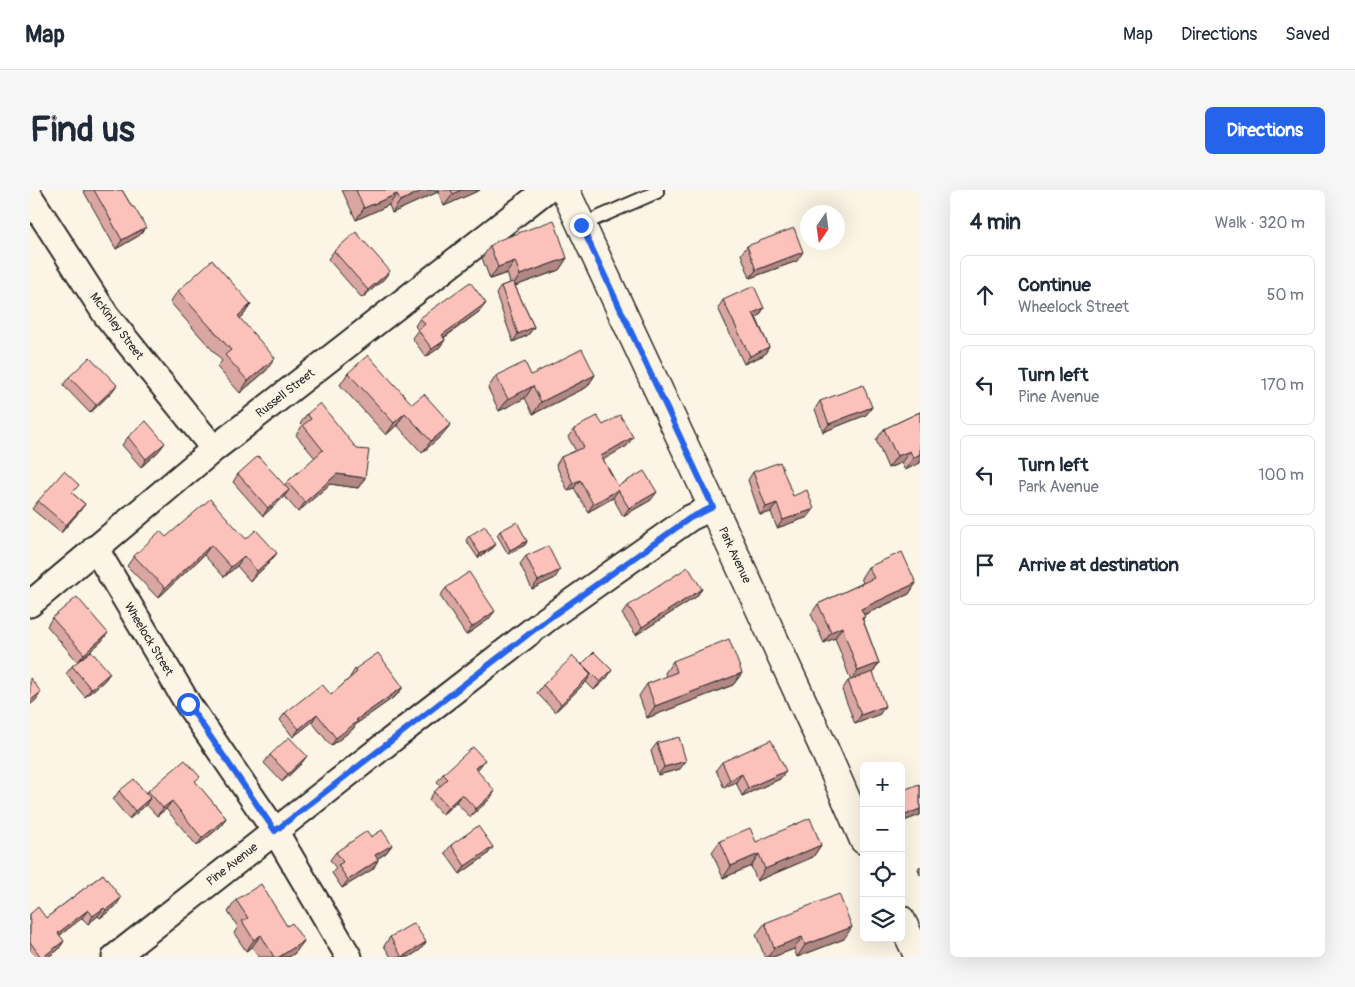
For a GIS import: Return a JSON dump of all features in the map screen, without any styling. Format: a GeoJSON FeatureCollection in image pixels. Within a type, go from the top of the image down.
{"type":"FeatureCollection","features":[{"type":"Feature","properties":{"kind":"street","name":"Russell Street"},"geometry":{"type":"LineString","coordinates":[[30,604],[214,448],[546,190]]}},
{"type":"Feature","properties":{"kind":"street","name":"Park Avenue"},"geometry":{"type":"LineString","coordinates":[[566,190],[822,744],[860,831]]}},
{"type":"Feature","properties":{"kind":"street","name":"McKinley Street"},"geometry":{"type":"LineString","coordinates":[[30,197],[106,315],[214,448]]}},
{"type":"Feature","properties":{"kind":"street","name":"Pine Avenue"},"geometry":{"type":"LineString","coordinates":[[115,957],[548,619],[690,518],[713,507]]}},
{"type":"Feature","properties":{"kind":"street","name":"Wheelock Street"},"geometry":{"type":"LineString","coordinates":[[95,548],[188,704],[275,831],[349,957]]}},
{"type":"Feature","properties":{"kind":"street"},"geometry":{"type":"LineString","coordinates":[[905,928],[919,957]]}},
{"type":"Feature","properties":{"kind":"lane"},"geometry":{"type":"LineString","coordinates":[[581,225],[657,192],[657,190]]}},
{"type":"Feature","properties":{"kind":"building"},"geometry":{"type":"Polygon","coordinates":[[[94,190],[122,190],[146,227],[122,240],[94,190]]]}},
{"type":"Feature","properties":{"kind":"building"},"geometry":{"type":"Polygon","coordinates":[[[356,190],[424,190],[400,201],[397,194],[364,208],[356,190]]]}},
{"type":"Feature","properties":{"kind":"building"},"geometry":{"type":"Polygon","coordinates":[[[451,190],[461,190],[453,194],[451,190]]]}},
{"type":"Feature","properties":{"kind":"building"},"geometry":{"type":"Polygon","coordinates":[[[554,220],[567,258],[520,275],[515,261],[498,267],[490,246],[499,240],[554,220]]]}},
{"type":"Feature","properties":{"kind":"building"},"geometry":{"type":"Polygon","coordinates":[[[794,228],[800,244],[800,250],[803,252],[756,270],[747,246],[794,228]]]}},
{"type":"Feature","properties":{"kind":"building"},"geometry":{"type":"Polygon","coordinates":[[[356,232],[390,271],[368,290],[334,251],[356,232]]]}},
{"type":"Feature","properties":{"kind":"building"},"geometry":{"type":"Polygon","coordinates":[[[212,260],[251,304],[238,316],[275,358],[248,381],[225,355],[231,350],[178,291],[212,260]]]}},
{"type":"Feature","properties":{"kind":"building"},"geometry":{"type":"Polygon","coordinates":[[[470,282],[486,303],[442,335],[445,340],[432,349],[418,330],[425,324],[420,318],[470,282]]]}},
{"type":"Feature","properties":{"kind":"building"},"geometry":{"type":"Polygon","coordinates":[[[513,282],[534,327],[518,334],[501,286],[513,282]]]}},
{"type":"Feature","properties":{"kind":"building"},"geometry":{"type":"Polygon","coordinates":[[[754,286],[764,308],[753,313],[769,347],[750,356],[723,300],[754,286]]]}},
{"type":"Feature","properties":{"kind":"building"},"geometry":{"type":"Polygon","coordinates":[[[582,349],[595,375],[541,402],[533,386],[508,399],[496,376],[525,362],[531,375],[582,349]]]}},
{"type":"Feature","properties":{"kind":"building"},"geometry":{"type":"Polygon","coordinates":[[[368,355],[412,404],[424,394],[451,424],[431,441],[405,413],[394,423],[348,373],[368,355]]]}},
{"type":"Feature","properties":{"kind":"building"},"geometry":{"type":"Polygon","coordinates":[[[90,357],[117,385],[96,405],[69,377],[90,357]]]}},
{"type":"Feature","properties":{"kind":"building"},"geometry":{"type":"Polygon","coordinates":[[[863,385],[872,407],[829,424],[820,401],[863,385]]]}},
{"type":"Feature","properties":{"kind":"building"},"geometry":{"type":"Polygon","coordinates":[[[320,403],[357,449],[369,450],[365,478],[337,474],[305,502],[287,482],[323,450],[303,425],[311,419],[307,414],[320,403]]]}},
{"type":"Feature","properties":{"kind":"building"},"geometry":{"type":"Polygon","coordinates":[[[920,412],[920,454],[913,458],[910,451],[897,456],[884,429],[920,412]]]}},
{"type":"Feature","properties":{"kind":"building"},"geometry":{"type":"Polygon","coordinates":[[[620,415],[633,437],[601,456],[618,486],[644,471],[657,492],[629,508],[618,490],[593,504],[580,480],[573,483],[561,457],[584,447],[574,429],[597,416],[603,425],[620,415]]]}},
{"type":"Feature","properties":{"kind":"building"},"geometry":{"type":"Polygon","coordinates":[[[146,421],[165,443],[146,459],[128,437],[146,421]]]}},
{"type":"Feature","properties":{"kind":"building"},"geometry":{"type":"Polygon","coordinates":[[[258,456],[289,490],[268,508],[238,474],[258,456]]]}},
{"type":"Feature","properties":{"kind":"building"},"geometry":{"type":"Polygon","coordinates":[[[780,462],[793,496],[807,490],[814,509],[783,520],[777,503],[766,507],[753,472],[780,462]]]}},
{"type":"Feature","properties":{"kind":"building"},"geometry":{"type":"Polygon","coordinates":[[[64,471],[79,485],[72,493],[85,504],[66,525],[38,501],[64,471]]]}},
{"type":"Feature","properties":{"kind":"building"},"geometry":{"type":"Polygon","coordinates":[[[210,499],[246,539],[256,530],[277,553],[257,571],[244,556],[231,567],[211,545],[165,588],[134,556],[160,531],[166,537],[210,499]]]}},
{"type":"Feature","properties":{"kind":"building"},"geometry":{"type":"Polygon","coordinates":[[[517,522],[527,541],[510,550],[500,531],[517,522]]]}},
{"type":"Feature","properties":{"kind":"building"},"geometry":{"type":"Polygon","coordinates":[[[485,526],[496,544],[480,554],[469,536],[485,526]]]}},
{"type":"Feature","properties":{"kind":"building"},"geometry":{"type":"Polygon","coordinates":[[[548,546],[560,570],[538,581],[526,556],[548,546]]]}},
{"type":"Feature","properties":{"kind":"building"},"geometry":{"type":"Polygon","coordinates":[[[902,552],[916,583],[861,609],[865,617],[862,618],[879,663],[858,671],[842,627],[831,632],[818,604],[874,578],[868,567],[902,552]]]}},
{"type":"Feature","properties":{"kind":"building"},"geometry":{"type":"Polygon","coordinates":[[[688,567],[702,589],[642,627],[628,606],[688,567]]]}},
{"type":"Feature","properties":{"kind":"building"},"geometry":{"type":"Polygon","coordinates":[[[469,572],[495,611],[472,627],[446,588],[469,572]]]}},
{"type":"Feature","properties":{"kind":"building"},"geometry":{"type":"Polygon","coordinates":[[[77,597],[108,633],[84,654],[52,618],[77,597]]]}},
{"type":"Feature","properties":{"kind":"building"},"geometry":{"type":"Polygon","coordinates":[[[729,639],[742,673],[655,706],[647,684],[677,672],[673,661],[729,639]]]}},
{"type":"Feature","properties":{"kind":"building"},"geometry":{"type":"Polygon","coordinates":[[[91,651],[110,673],[91,689],[72,666],[91,651]]]}},
{"type":"Feature","properties":{"kind":"building"},"geometry":{"type":"Polygon","coordinates":[[[594,652],[612,670],[600,682],[582,664],[594,652]]]}},
{"type":"Feature","properties":{"kind":"building"},"geometry":{"type":"Polygon","coordinates":[[[378,653],[403,687],[356,720],[358,721],[336,738],[317,714],[299,729],[285,713],[322,684],[331,695],[357,672],[355,669],[378,653]]]}},
{"type":"Feature","properties":{"kind":"building"},"geometry":{"type":"Polygon","coordinates":[[[573,656],[591,674],[561,704],[543,685],[573,656]]]}},
{"type":"Feature","properties":{"kind":"building"},"geometry":{"type":"Polygon","coordinates":[[[873,672],[885,706],[861,715],[848,681],[873,672]]]}},
{"type":"Feature","properties":{"kind":"building"},"geometry":{"type":"Polygon","coordinates":[[[30,678],[41,692],[30,701],[30,678]]]}},
{"type":"Feature","properties":{"kind":"building"},"geometry":{"type":"Polygon","coordinates":[[[289,737],[307,756],[288,774],[270,755],[289,737]]]}},
{"type":"Feature","properties":{"kind":"building"},"geometry":{"type":"Polygon","coordinates":[[[679,737],[686,761],[664,767],[657,743],[679,737]]]}},
{"type":"Feature","properties":{"kind":"building"},"geometry":{"type":"Polygon","coordinates":[[[771,740],[786,771],[748,788],[742,774],[730,780],[722,762],[771,740]]]}},
{"type":"Feature","properties":{"kind":"building"},"geometry":{"type":"Polygon","coordinates":[[[473,747],[485,760],[475,768],[495,791],[476,809],[462,794],[448,807],[434,792],[448,779],[443,774],[473,747]]]}},
{"type":"Feature","properties":{"kind":"building"},"geometry":{"type":"Polygon","coordinates":[[[185,760],[200,777],[195,781],[226,818],[202,838],[172,801],[163,808],[148,791],[185,760]]]}},
{"type":"Feature","properties":{"kind":"building"},"geometry":{"type":"Polygon","coordinates":[[[134,779],[150,798],[135,811],[119,791],[134,779]]]}},
{"type":"Feature","properties":{"kind":"building"},"geometry":{"type":"Polygon","coordinates":[[[919,784],[920,788],[920,809],[905,815],[905,807],[905,789],[919,784]]]}},
{"type":"Feature","properties":{"kind":"building"},"geometry":{"type":"Polygon","coordinates":[[[810,818],[821,845],[765,869],[759,854],[731,866],[720,841],[750,828],[756,842],[810,818]]]}},
{"type":"Feature","properties":{"kind":"building"},"geometry":{"type":"Polygon","coordinates":[[[478,826],[493,847],[465,866],[451,845],[478,826]]]}},
{"type":"Feature","properties":{"kind":"building"},"geometry":{"type":"Polygon","coordinates":[[[382,830],[392,845],[375,855],[378,860],[348,880],[338,865],[343,862],[336,852],[367,831],[371,837],[382,830]]]}},
{"type":"Feature","properties":{"kind":"building"},"geometry":{"type":"Polygon","coordinates":[[[103,874],[121,898],[106,910],[104,908],[93,916],[88,910],[58,933],[64,941],[41,957],[30,942],[30,914],[38,907],[46,918],[103,874]]]}},
{"type":"Feature","properties":{"kind":"building"},"geometry":{"type":"Polygon","coordinates":[[[261,884],[287,926],[292,923],[304,941],[279,957],[274,957],[261,935],[254,940],[242,921],[248,918],[236,900],[261,884]]]}},
{"type":"Feature","properties":{"kind":"building"},"geometry":{"type":"Polygon","coordinates":[[[839,894],[852,927],[805,945],[802,937],[774,948],[765,923],[839,894]]]}},
{"type":"Feature","properties":{"kind":"building"},"geometry":{"type":"Polygon","coordinates":[[[414,923],[426,942],[402,957],[390,937],[414,923]]]}},
{"type":"Feature","properties":{"kind":"route"},"geometry":{"type":"LineString","coordinates":[[188,704],[275,831],[548,619],[690,518],[713,507],[581,225]]}}]}
